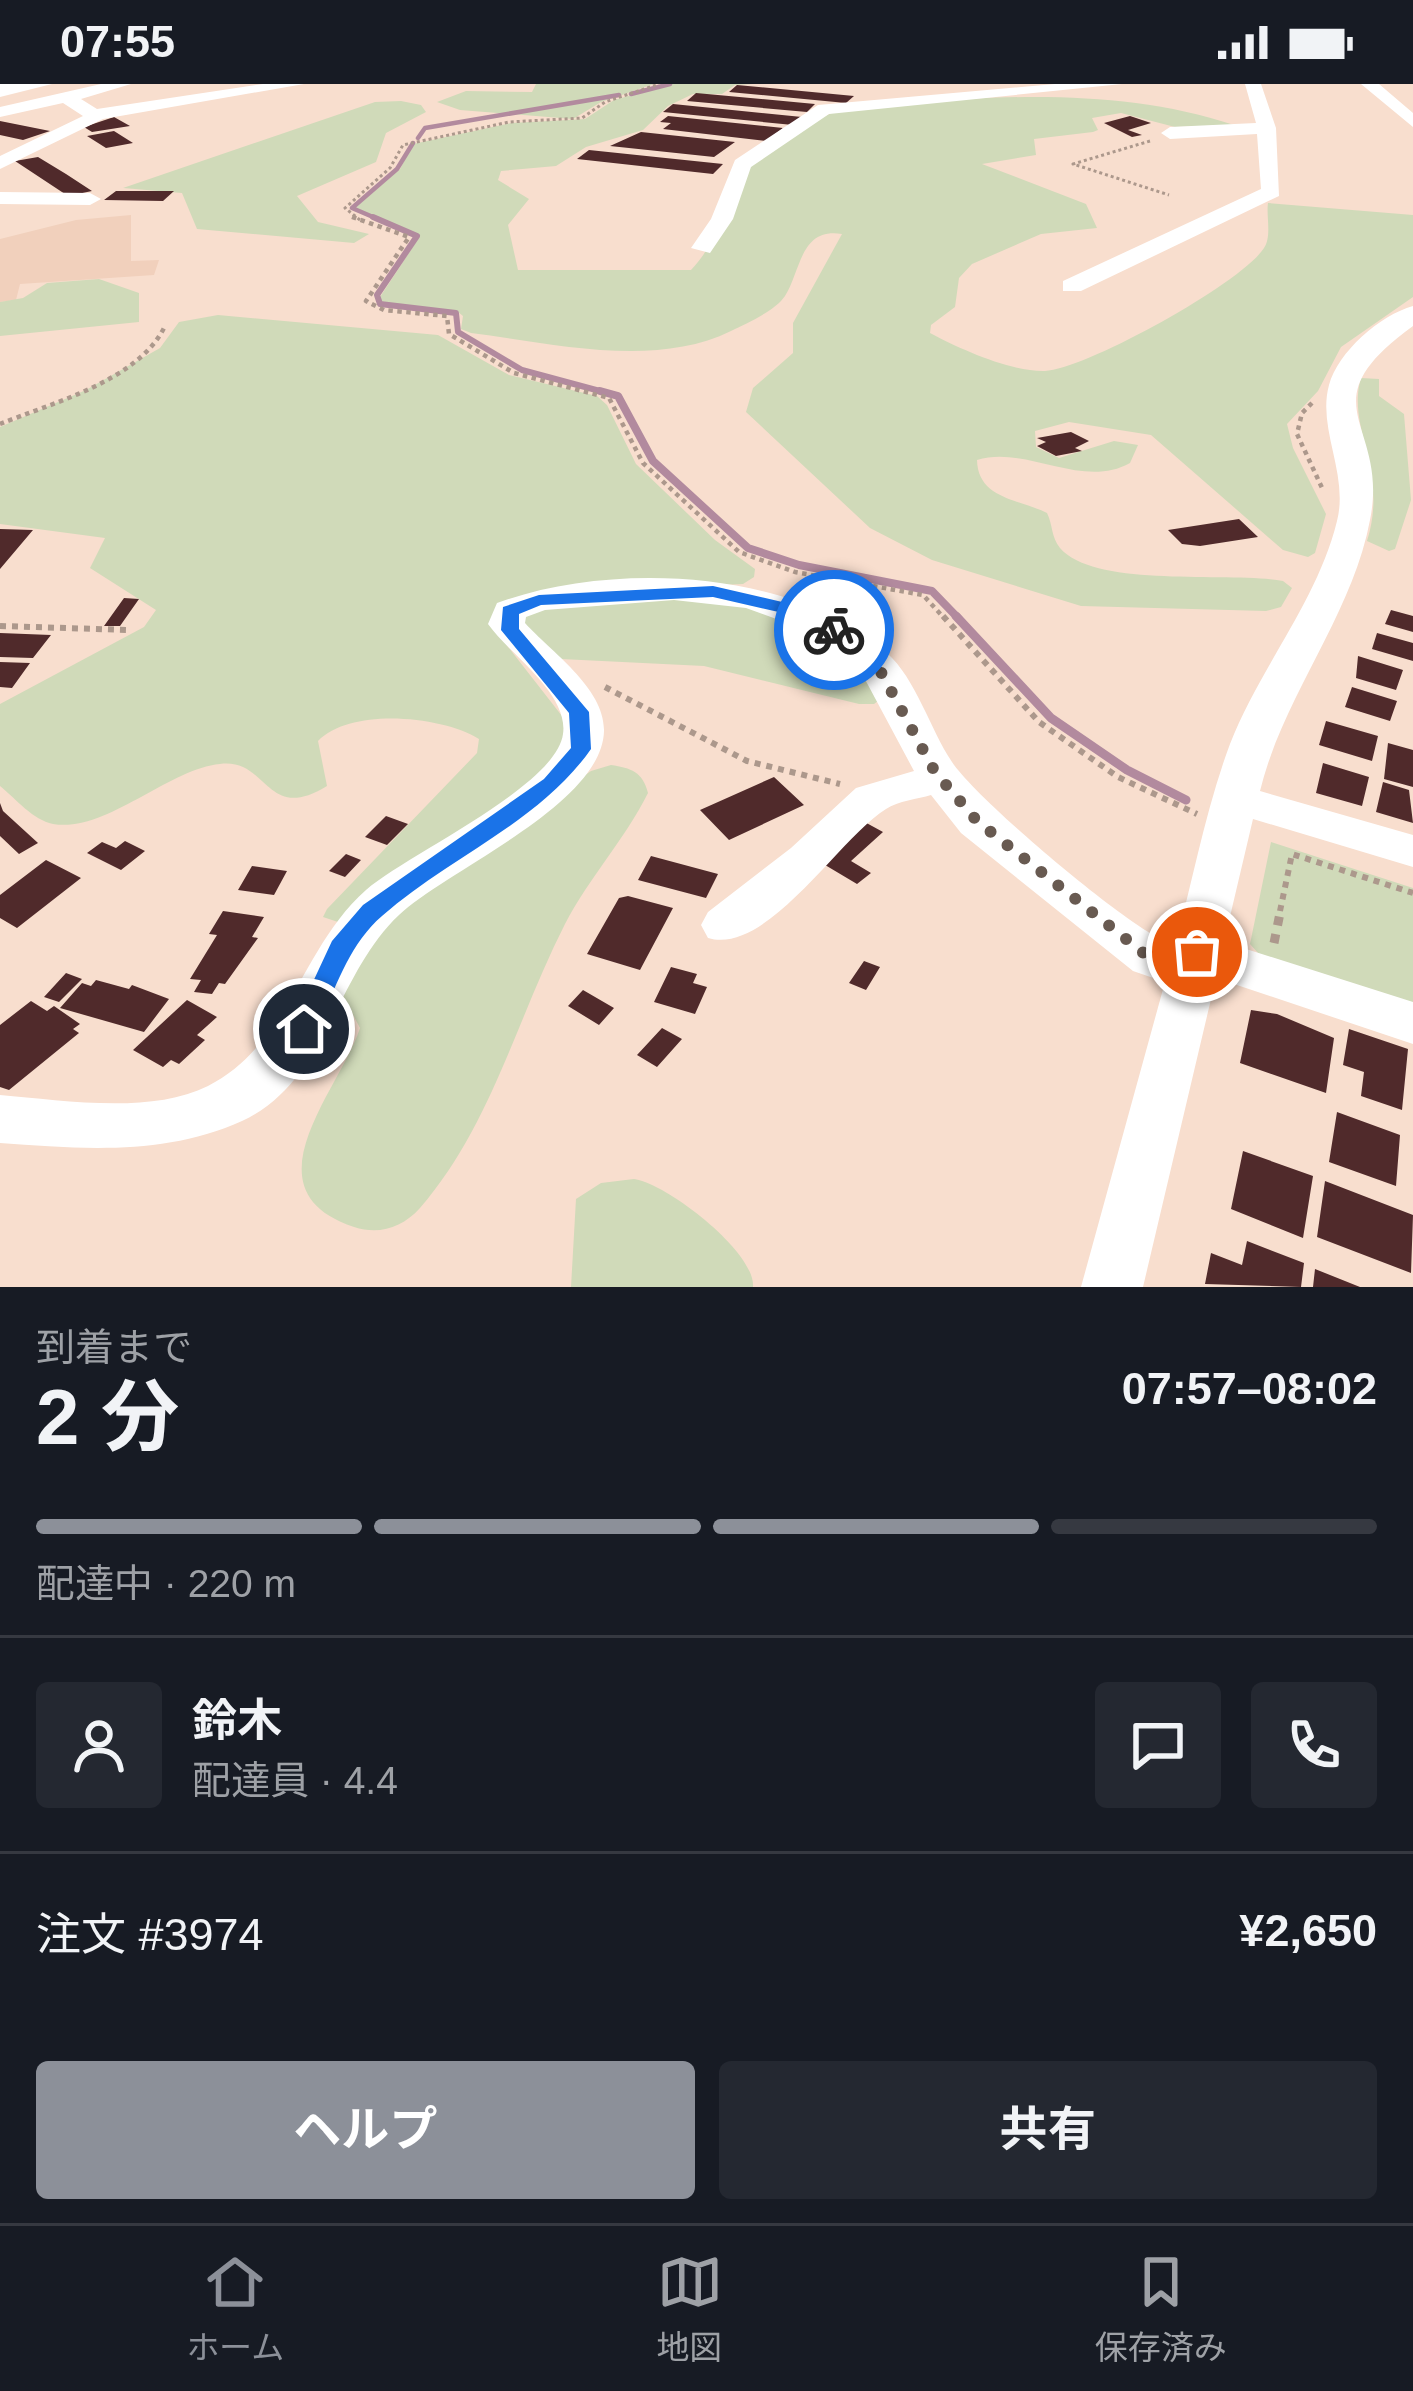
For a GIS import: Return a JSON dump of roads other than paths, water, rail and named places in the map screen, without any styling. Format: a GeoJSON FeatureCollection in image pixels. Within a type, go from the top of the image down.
{"type":"FeatureCollection","features":[{"type":"Feature","properties":{"kind":"main road"},"geometry":{"type":"LineString","coordinates":[[0,90],[41,84]]}},
{"type":"Feature","properties":{"kind":"street"},"geometry":{"type":"LineString","coordinates":[[0,112],[123,84]]}},
{"type":"Feature","properties":{"kind":"street"},"geometry":{"type":"LineString","coordinates":[[0,163],[96,115],[296,84]]}},
{"type":"Feature","properties":{"kind":"street"},"geometry":{"type":"LineString","coordinates":[[702,248],[722,219],[742,164],[817,112],[1008,87],[1114,84]]}},
{"type":"Feature","properties":{"kind":"street"},"geometry":{"type":"LineString","coordinates":[[1072,286],[1272,192],[1267,128],[1253,84]]}},
{"type":"Feature","properties":{"kind":"street"},"geometry":{"type":"LineString","coordinates":[[1369,84],[1413,122]]}},
{"type":"Feature","properties":{"kind":"street"},"geometry":{"type":"LineString","coordinates":[[66,97],[96,115]]}},
{"type":"Feature","properties":{"kind":"street"},"geometry":{"type":"LineString","coordinates":[[1170,133],[1267,128]]}},
{"type":"Feature","properties":{"kind":"street"},"geometry":{"type":"LineString","coordinates":[[0,198],[90,200]]}},
{"type":"Feature","properties":{"kind":"street"},"geometry":{"type":"LineString","coordinates":[[1112,1287],[1232,812],[1261,718],[1334,578],[1354,520],[1358,480],[1341,406],[1346,372],[1369,344],[1413,314]]}},
{"type":"Feature","properties":{"kind":"street"},"geometry":{"type":"LineString","coordinates":[[0,1119],[177,1117],[224,1104],[265,1078],[294,1046],[330,968],[363,920],[552,784],[575,761],[584,724],[506,624],[518,605],[674,590],[752,598],[822,623],[876,663],[940,778],[977,821],[1150,958],[1194,962],[1413,1023]]}},
{"type":"Feature","properties":{"kind":"street"},"geometry":{"type":"LineString","coordinates":[[725,925],[807,860],[871,798],[940,778]]}},
{"type":"Feature","properties":{"kind":"street"},"geometry":{"type":"LineString","coordinates":[[1232,812],[1413,851]]}},
{"type":"Feature","properties":{"kind":"waterway"},"geometry":{"type":"LineString","coordinates":[[631,94],[670,84]]}},
{"type":"Feature","properties":{"kind":"waterway"},"geometry":{"type":"LineString","coordinates":[[418,138],[425,128],[619,95]]}},
{"type":"Feature","properties":{"kind":"waterway"},"geometry":{"type":"LineString","coordinates":[[373,217],[352,208],[397,169],[413,143]]}},
{"type":"Feature","properties":{"kind":"waterway"},"geometry":{"type":"LineString","coordinates":[[373,217],[380,220]]}},
{"type":"Feature","properties":{"kind":"waterway"},"geometry":{"type":"LineString","coordinates":[[373,217],[417,236],[377,295],[380,304],[456,313],[458,332],[522,370],[604,392]]}},
{"type":"Feature","properties":{"kind":"waterway"},"geometry":{"type":"LineString","coordinates":[[600,391],[604,392]]}},
{"type":"Feature","properties":{"kind":"waterway"},"geometry":{"type":"LineString","coordinates":[[604,392],[611,394]]}},
{"type":"Feature","properties":{"kind":"waterway"},"geometry":{"type":"LineString","coordinates":[[604,392],[618,396],[653,461],[748,548],[799,565],[932,591],[959,619]]}},
{"type":"Feature","properties":{"kind":"waterway"},"geometry":{"type":"LineString","coordinates":[[956,616],[1051,718],[1127,770],[1186,800]]}}]}
